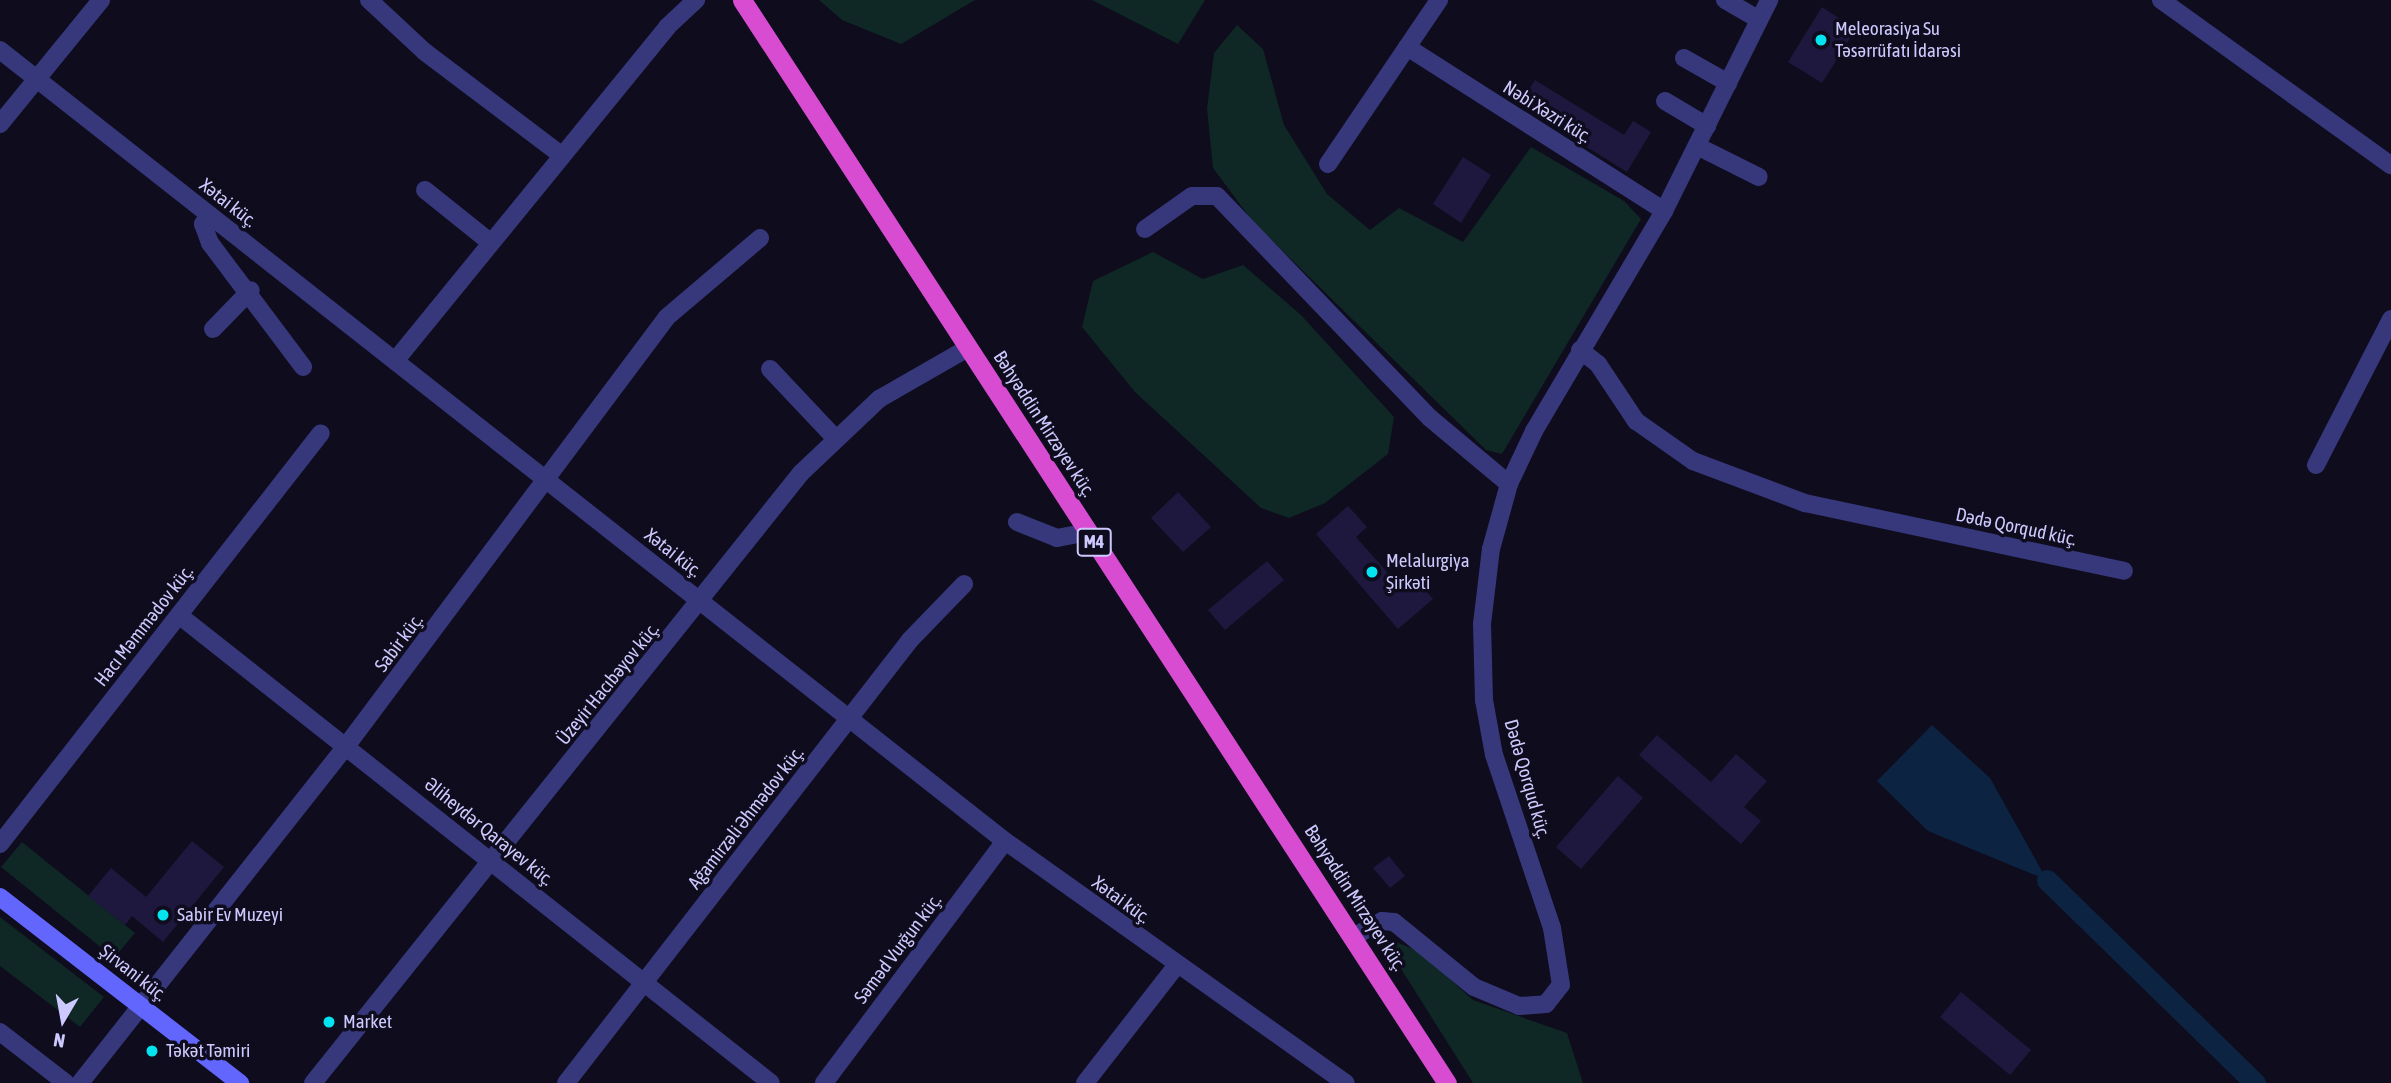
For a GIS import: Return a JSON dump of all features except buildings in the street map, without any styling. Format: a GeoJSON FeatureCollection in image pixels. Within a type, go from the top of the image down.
{"type":"FeatureCollection","features":[{"type":"Feature","properties":{"kind":"highway","name":"Bəhyəddin Mirzəyev küç."},"geometry":{"type":"LineString","coordinates":[[742,0],[1447,1083]]}},
{"type":"Feature","properties":{"kind":"main road","name":"Şirvani küç."},"geometry":{"type":"LineString","coordinates":[[0,897],[240,1083]]}},
{"type":"Feature","properties":{"kind":"street"},"geometry":{"type":"LineString","coordinates":[[0,124],[101,0]]}},
{"type":"Feature","properties":{"kind":"street"},"geometry":{"type":"LineString","coordinates":[[369,0],[425,52],[561,155]]}},
{"type":"Feature","properties":{"kind":"street"},"geometry":{"type":"LineString","coordinates":[[395,361],[561,155],[696,0]]}},
{"type":"Feature","properties":{"kind":"street"},"geometry":{"type":"LineString","coordinates":[[1725,0],[1759,20]]}},
{"type":"Feature","properties":{"kind":"street","name":"Dədə Qorqud küç."},"geometry":{"type":"LineString","coordinates":[[1353,937],[1382,921],[1394,922],[1474,987],[1519,1006],[1546,1004],[1561,985],[1552,928],[1494,755],[1484,701],[1485,590],[1510,484],[1580,350],[1664,211],[1769,0]]}},
{"type":"Feature","properties":{"kind":"street"},"geometry":{"type":"LineString","coordinates":[[2161,0],[2391,165]]}},
{"type":"Feature","properties":{"kind":"street"},"geometry":{"type":"LineString","coordinates":[[1328,164],[1407,47],[1432,3]]}},
{"type":"Feature","properties":{"kind":"street","name":"Nəbi Xəzri küç."},"geometry":{"type":"LineString","coordinates":[[1407,47],[1664,211]]}},
{"type":"Feature","properties":{"kind":"street","name":"Xətai küç."},"geometry":{"type":"LineString","coordinates":[[0,50],[1005,841],[1334,1080]]}},
{"type":"Feature","properties":{"kind":"street"},"geometry":{"type":"LineString","coordinates":[[1684,58],[1728,83]]}},
{"type":"Feature","properties":{"kind":"street"},"geometry":{"type":"LineString","coordinates":[[1665,100],[1707,126]]}},
{"type":"Feature","properties":{"kind":"street"},"geometry":{"type":"LineString","coordinates":[[1697,146],[1759,177]]}},
{"type":"Feature","properties":{"kind":"street"},"geometry":{"type":"LineString","coordinates":[[425,190],[490,242]]}},
{"type":"Feature","properties":{"kind":"street"},"geometry":{"type":"LineString","coordinates":[[1145,229],[1192,196],[1217,196],[1430,418],[1510,484]]}},
{"type":"Feature","properties":{"kind":"street"},"geometry":{"type":"LineString","coordinates":[[209,215],[204,232],[251,290],[303,367]]}},
{"type":"Feature","properties":{"kind":"street","name":"Sabir küç."},"geometry":{"type":"LineString","coordinates":[[79,1083],[142,1007],[347,745],[667,317],[760,237]]}},
{"type":"Feature","properties":{"kind":"street"},"geometry":{"type":"LineString","coordinates":[[213,329],[251,290]]}},
{"type":"Feature","properties":{"kind":"street"},"geometry":{"type":"LineString","coordinates":[[2316,465],[2391,320]]}},
{"type":"Feature","properties":{"kind":"street","name":"Üzeyir Hacıbəyov küç."},"geometry":{"type":"LineString","coordinates":[[313,1083],[834,437],[879,399],[968,348]]}},
{"type":"Feature","properties":{"kind":"street","name":"Dədə Qorqud küç."},"geometry":{"type":"LineString","coordinates":[[1580,350],[1598,364],[1636,421],[1706,466],[1805,503],[2124,571]]}},
{"type":"Feature","properties":{"kind":"street"},"geometry":{"type":"LineString","coordinates":[[770,369],[834,437]]}},
{"type":"Feature","properties":{"kind":"street","name":"Hacı Məmmədov küç."},"geometry":{"type":"LineString","coordinates":[[0,844],[321,433]]}},
{"type":"Feature","properties":{"kind":"street"},"geometry":{"type":"LineString","coordinates":[[1017,522],[1058,538],[1087,532]]}},
{"type":"Feature","properties":{"kind":"street","name":"Ağamirzəli Əhmədov küç."},"geometry":{"type":"LineString","coordinates":[[566,1083],[850,719],[964,584]]}},
{"type":"Feature","properties":{"kind":"street","name":"Əliheydər Qarayev küç."},"geometry":{"type":"LineString","coordinates":[[180,616],[347,745],[771,1083]]}},
{"type":"Feature","properties":{"kind":"street","name":"Səməd Vurğun küç."},"geometry":{"type":"LineString","coordinates":[[824,1083],[1005,841]]}},
{"type":"Feature","properties":{"kind":"street"},"geometry":{"type":"LineString","coordinates":[[1085,1083],[1176,966]]}},
{"type":"Feature","properties":{"kind":"street"},"geometry":{"type":"LineString","coordinates":[[0,1032],[66,1083]]}},
{"type":"Feature","properties":{"kind":"green space"},"geometry":{"type":"Polygon","coordinates":[[[819,0],[975,0],[901,44],[842,20],[819,0]]]}},
{"type":"Feature","properties":{"kind":"green space"},"geometry":{"type":"Polygon","coordinates":[[[1092,0],[1205,0],[1178,44],[1092,0]]]}},
{"type":"Feature","properties":{"kind":"green space"},"geometry":{"type":"Polygon","coordinates":[[[1237,25],[1263,49],[1284,125],[1327,194],[1370,230],[1399,208],[1463,242],[1531,147],[1624,201],[1641,219],[1502,454],[1486,450],[1253,222],[1213,168],[1207,109],[1214,53],[1237,25]]]}},
{"type":"Feature","properties":{"kind":"green space"},"geometry":{"type":"Polygon","coordinates":[[[1153,252],[1203,279],[1243,265],[1301,315],[1394,417],[1388,454],[1325,503],[1289,518],[1261,508],[1135,392],[1082,327],[1093,281],[1153,252]]]}},
{"type":"Feature","properties":{"kind":"green space"},"geometry":{"type":"Polygon","coordinates":[[[22,842],[135,933],[114,958],[1,867],[22,842]]]}},
{"type":"Feature","properties":{"kind":"green space"},"geometry":{"type":"Polygon","coordinates":[[[0,917],[104,997],[80,1027],[0,966],[0,917]]]}},
{"type":"Feature","properties":{"kind":"green space"},"geometry":{"type":"Polygon","coordinates":[[[1394,941],[1420,952],[1473,1000],[1567,1033],[1583,1083],[1473,1083],[1386,945],[1394,941]]]}},
{"type":"Feature","properties":{"kind":"water"},"geometry":{"type":"Polygon","coordinates":[[[1932,725],[1990,778],[2047,880],[1928,831],[1877,781],[1932,725]]]}},
{"type":"Feature","properties":{"kind":"waterway"},"geometry":{"type":"LineString","coordinates":[[2047,880],[2255,1083]]}},
{"type":"Feature","properties":{"kind":"place","name":"Meleorasiya Su Təsərrüfatı İdarəsi"},"geometry":{"type":"Point","coordinates":[1821,40]}},
{"type":"Feature","properties":{"kind":"place","name":"Melalurgiya Şirkəti"},"geometry":{"type":"Point","coordinates":[1372,572]}},
{"type":"Feature","properties":{"kind":"place","name":"Sabir Ev Muzeyi"},"geometry":{"type":"Point","coordinates":[163,915]}},
{"type":"Feature","properties":{"kind":"place","name":"Market"},"geometry":{"type":"Point","coordinates":[329,1022]}},
{"type":"Feature","properties":{"kind":"place","name":"Təkət Təmiri"},"geometry":{"type":"Point","coordinates":[152,1051]}}]}
